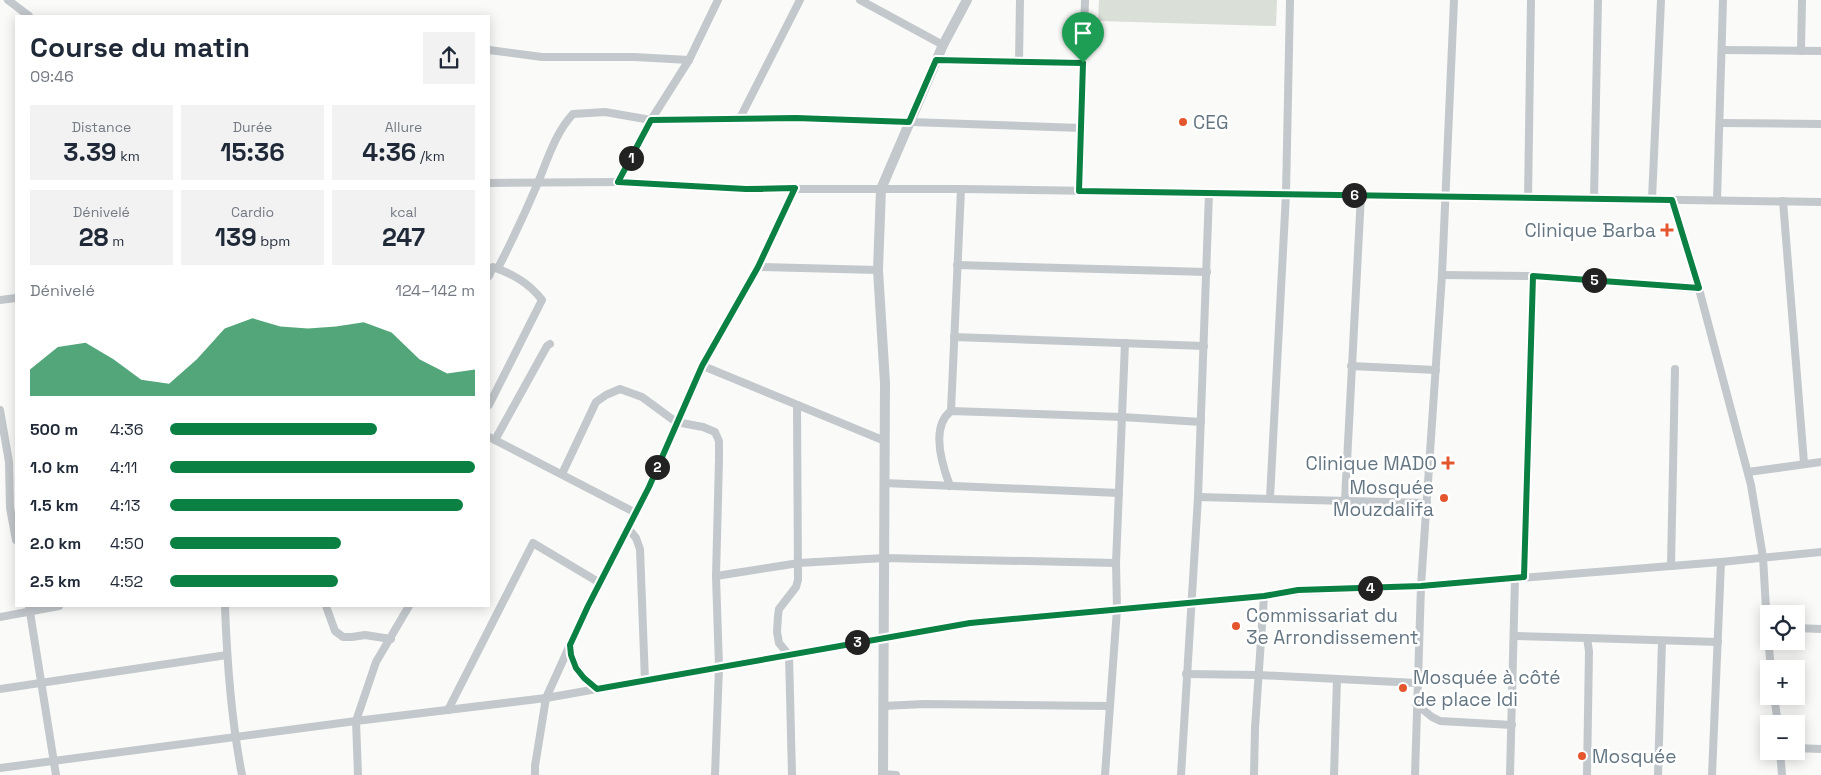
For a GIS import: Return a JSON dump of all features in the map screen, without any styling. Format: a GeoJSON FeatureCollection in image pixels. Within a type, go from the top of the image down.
{"type":"FeatureCollection","features":[{"type":"Feature","properties":{"kind":"street"},"geometry":{"type":"LineString","coordinates":[[8,0],[28,15]]}},
{"type":"Feature","properties":{"kind":"street"},"geometry":{"type":"LineString","coordinates":[[618,182],[651,120],[689,60],[718,0]]}},
{"type":"Feature","properties":{"kind":"street"},"geometry":{"type":"LineString","coordinates":[[740,118],[800,0]]}},
{"type":"Feature","properties":{"kind":"street"},"geometry":{"type":"LineString","coordinates":[[860,0],[943,45]]}},
{"type":"Feature","properties":{"kind":"street"},"geometry":{"type":"LineString","coordinates":[[896,775],[883,775],[885,383],[878,270],[880,189],[936,60],[967,0]]}},
{"type":"Feature","properties":{"kind":"street"},"geometry":{"type":"LineString","coordinates":[[1019,61],[1020,0]]}},
{"type":"Feature","properties":{"kind":"street"},"geometry":{"type":"LineString","coordinates":[[1079,191],[1085,0]]}},
{"type":"Feature","properties":{"kind":"street"},"geometry":{"type":"LineString","coordinates":[[1270,498],[1286,194],[1290,0]]}},
{"type":"Feature","properties":{"kind":"street"},"geometry":{"type":"LineString","coordinates":[[1415,775],[1416,683],[1442,275],[1454,0]]}},
{"type":"Feature","properties":{"kind":"street"},"geometry":{"type":"LineString","coordinates":[[1528,198],[1531,0]]}},
{"type":"Feature","properties":{"kind":"street"},"geometry":{"type":"LineString","coordinates":[[1594,199],[1598,0]]}},
{"type":"Feature","properties":{"kind":"street"},"geometry":{"type":"LineString","coordinates":[[1652,200],[1661,0]]}},
{"type":"Feature","properties":{"kind":"street"},"geometry":{"type":"LineString","coordinates":[[1717,200],[1723,0]]}},
{"type":"Feature","properties":{"kind":"street"},"geometry":{"type":"LineString","coordinates":[[1802,0],[1802,51]]}},
{"type":"Feature","properties":{"kind":"street"},"geometry":{"type":"LineString","coordinates":[[490,50],[542,57],[634,57],[689,60]]}},
{"type":"Feature","properties":{"kind":"street"},"geometry":{"type":"LineString","coordinates":[[1722,50],[1821,51]]}},
{"type":"Feature","properties":{"kind":"street"},"geometry":{"type":"LineString","coordinates":[[936,60],[1083,63]]}},
{"type":"Feature","properties":{"kind":"street"},"geometry":{"type":"LineString","coordinates":[[498,268],[547,160],[563,128],[573,114],[605,112],[651,120],[740,118],[1081,128]]}},
{"type":"Feature","properties":{"kind":"street"},"geometry":{"type":"LineString","coordinates":[[1720,123],[1821,124]]}},
{"type":"Feature","properties":{"kind":"street"},"geometry":{"type":"LineString","coordinates":[[490,184],[618,182],[746,189],[961,189],[1821,202]]}},
{"type":"Feature","properties":{"kind":"street"},"geometry":{"type":"LineString","coordinates":[[535,775],[546,698],[600,583],[636,513],[702,366],[758,267],[795,188]]}},
{"type":"Feature","properties":{"kind":"street"},"geometry":{"type":"LineString","coordinates":[[950,486],[943,464],[940,432],[942,420],[951,411],[961,189]]}},
{"type":"Feature","properties":{"kind":"street"},"geometry":{"type":"LineString","coordinates":[[1181,775],[1198,497],[1209,193]]}},
{"type":"Feature","properties":{"kind":"street"},"geometry":{"type":"LineString","coordinates":[[1345,500],[1361,195]]}},
{"type":"Feature","properties":{"kind":"street"},"geometry":{"type":"LineString","coordinates":[[1672,200],[1699,288],[1748,472],[1763,557],[1766,605]]}},
{"type":"Feature","properties":{"kind":"street"},"geometry":{"type":"LineString","coordinates":[[1783,201],[1804,463]]}},
{"type":"Feature","properties":{"kind":"street"},"geometry":{"type":"LineString","coordinates":[[957,265],[1207,272]]}},
{"type":"Feature","properties":{"kind":"street"},"geometry":{"type":"LineString","coordinates":[[490,274],[493,267],[516,276],[535,290],[542,300],[490,403]]}},
{"type":"Feature","properties":{"kind":"street"},"geometry":{"type":"LineString","coordinates":[[758,267],[878,270]]}},
{"type":"Feature","properties":{"kind":"street"},"geometry":{"type":"LineString","coordinates":[[1442,275],[1533,276],[1699,288]]}},
{"type":"Feature","properties":{"kind":"street"},"geometry":{"type":"LineString","coordinates":[[1524,577],[1533,276]]}},
{"type":"Feature","properties":{"kind":"street"},"geometry":{"type":"LineString","coordinates":[[0,300],[15,298]]}},
{"type":"Feature","properties":{"kind":"street"},"geometry":{"type":"LineString","coordinates":[[954,337],[1204,346]]}},
{"type":"Feature","properties":{"kind":"street"},"geometry":{"type":"LineString","coordinates":[[1105,775],[1108,706],[1116,609],[1116,563],[1125,343]]}},
{"type":"Feature","properties":{"kind":"street"},"geometry":{"type":"LineString","coordinates":[[550,344],[547,346],[492,438],[636,513]]}},
{"type":"Feature","properties":{"kind":"street"},"geometry":{"type":"LineString","coordinates":[[702,366],[884,440]]}},
{"type":"Feature","properties":{"kind":"street"},"geometry":{"type":"LineString","coordinates":[[1351,366],[1436,370]]}},
{"type":"Feature","properties":{"kind":"street"},"geometry":{"type":"LineString","coordinates":[[1671,566],[1676,369]]}},
{"type":"Feature","properties":{"kind":"street"},"geometry":{"type":"LineString","coordinates":[[562,474],[596,402],[620,389],[642,397],[676,422],[703,427],[715,432],[719,441],[716,576],[718,668],[714,775]]}},
{"type":"Feature","properties":{"kind":"street"},"geometry":{"type":"LineString","coordinates":[[792,775],[790,655],[779,643],[777,632],[779,609],[796,587],[798,580],[797,405]]}},
{"type":"Feature","properties":{"kind":"street"},"geometry":{"type":"LineString","coordinates":[[0,410],[9,462],[10,508],[15,535]]}},
{"type":"Feature","properties":{"kind":"street"},"geometry":{"type":"LineString","coordinates":[[951,411],[1122,417],[1201,422]]}},
{"type":"Feature","properties":{"kind":"street"},"geometry":{"type":"LineString","coordinates":[[7,447],[15,445]]}},
{"type":"Feature","properties":{"kind":"street"},"geometry":{"type":"LineString","coordinates":[[1748,472],[1821,462]]}},
{"type":"Feature","properties":{"kind":"street"},"geometry":{"type":"LineString","coordinates":[[884,482],[1119,493]]}},
{"type":"Feature","properties":{"kind":"street"},"geometry":{"type":"LineString","coordinates":[[1198,497],[1427,503]]}},
{"type":"Feature","properties":{"kind":"street"},"geometry":{"type":"LineString","coordinates":[[628,528],[636,538],[640,549],[644,681]]}},
{"type":"Feature","properties":{"kind":"street"},"geometry":{"type":"LineString","coordinates":[[448,710],[534,543],[600,583]]}},
{"type":"Feature","properties":{"kind":"street"},"geometry":{"type":"LineString","coordinates":[[0,768],[546,698],[970,623],[1264,596],[1298,590],[1421,586],[1821,552]]}},
{"type":"Feature","properties":{"kind":"street"},"geometry":{"type":"LineString","coordinates":[[716,576],[799,563],[884,558],[1116,563]]}},
{"type":"Feature","properties":{"kind":"street"},"geometry":{"type":"LineString","coordinates":[[1712,775],[1721,562]]}},
{"type":"Feature","properties":{"kind":"street"},"geometry":{"type":"LineString","coordinates":[[1510,775],[1515,578]]}},
{"type":"Feature","properties":{"kind":"street"},"geometry":{"type":"LineString","coordinates":[[1254,775],[1264,596]]}},
{"type":"Feature","properties":{"kind":"street"},"geometry":{"type":"LineString","coordinates":[[0,617],[29,609],[49,607]]}},
{"type":"Feature","properties":{"kind":"street"},"geometry":{"type":"LineString","coordinates":[[225,607],[227,655],[235,738],[242,775]]}},
{"type":"Feature","properties":{"kind":"street"},"geometry":{"type":"LineString","coordinates":[[326,607],[335,631],[343,637],[352,638],[365,635],[391,640]]}},
{"type":"Feature","properties":{"kind":"street"},"geometry":{"type":"LineString","coordinates":[[358,775],[356,721],[376,662],[391,640],[408,607]]}},
{"type":"Feature","properties":{"kind":"street"},"geometry":{"type":"LineString","coordinates":[[29,609],[56,775]]}},
{"type":"Feature","properties":{"kind":"street"},"geometry":{"type":"LineString","coordinates":[[1805,628],[1821,629]]}},
{"type":"Feature","properties":{"kind":"street"},"geometry":{"type":"LineString","coordinates":[[1514,636],[1718,642]]}},
{"type":"Feature","properties":{"kind":"street"},"geometry":{"type":"LineString","coordinates":[[1587,638],[1589,650],[1587,775]]}},
{"type":"Feature","properties":{"kind":"street"},"geometry":{"type":"LineString","coordinates":[[1658,775],[1662,641]]}},
{"type":"Feature","properties":{"kind":"street"},"geometry":{"type":"LineString","coordinates":[[570,645],[571,655],[576,668],[597,689]]}},
{"type":"Feature","properties":{"kind":"street"},"geometry":{"type":"LineString","coordinates":[[0,689],[227,655]]}},
{"type":"Feature","properties":{"kind":"street"},"geometry":{"type":"LineString","coordinates":[[1186,674],[1259,675],[1416,683]]}},
{"type":"Feature","properties":{"kind":"street"},"geometry":{"type":"LineString","coordinates":[[1334,775],[1337,679]]}},
{"type":"Feature","properties":{"kind":"street"},"geometry":{"type":"LineString","coordinates":[[883,706],[924,704],[1108,706]]}},
{"type":"Feature","properties":{"kind":"street"},"geometry":{"type":"LineString","coordinates":[[1416,704],[1432,717],[1440,720],[1512,725]]}},
{"type":"Feature","properties":{"kind":"street"},"geometry":{"type":"LineString","coordinates":[[1805,748],[1821,749]]}},
{"type":"Feature","properties":{"kind":"street"},"geometry":{"type":"LineString","coordinates":[[1781,760],[1782,775]]}},
{"type":"Feature","properties":{"kind":"shaded area"},"geometry":{"type":"Polygon","coordinates":[[[1099,0],[1277,0],[1276,26],[1098,21],[1099,0]]]}},
{"type":"Feature","properties":{"kind":"place","name":"CEG"},"geometry":{"type":"Point","coordinates":[1183,122]}},
{"type":"Feature","properties":{"kind":"place","name":"Clinique Barba"},"geometry":{"type":"Point","coordinates":[1667,230]}},
{"type":"Feature","properties":{"kind":"place","name":"Clinique MADO"},"geometry":{"type":"Point","coordinates":[1448,463]}},
{"type":"Feature","properties":{"kind":"place","name":"Mosquée Mouzdalifa"},"geometry":{"type":"Point","coordinates":[1444,498]}},
{"type":"Feature","properties":{"kind":"place","name":"Commissariat du 3e Arrondissement"},"geometry":{"type":"Point","coordinates":[1236,626]}},
{"type":"Feature","properties":{"kind":"place","name":"Mosquée à côté de place Idi"},"geometry":{"type":"Point","coordinates":[1403,688]}},
{"type":"Feature","properties":{"kind":"place","name":"Mosquée"},"geometry":{"type":"Point","coordinates":[1582,756]}},
{"type":"Feature","properties":{"kind":"route"},"geometry":{"type":"LineString","coordinates":[[936,60],[1083,63],[1079,191],[1672,200],[1699,288],[1533,276],[1524,577],[1421,586],[1298,590],[1264,596],[970,623],[597,689],[576,668],[571,655],[570,645],[649,487],[702,366],[713,350],[758,267],[795,188],[746,189],[618,182],[651,120],[796,118],[909,122],[936,60]]}}]}
